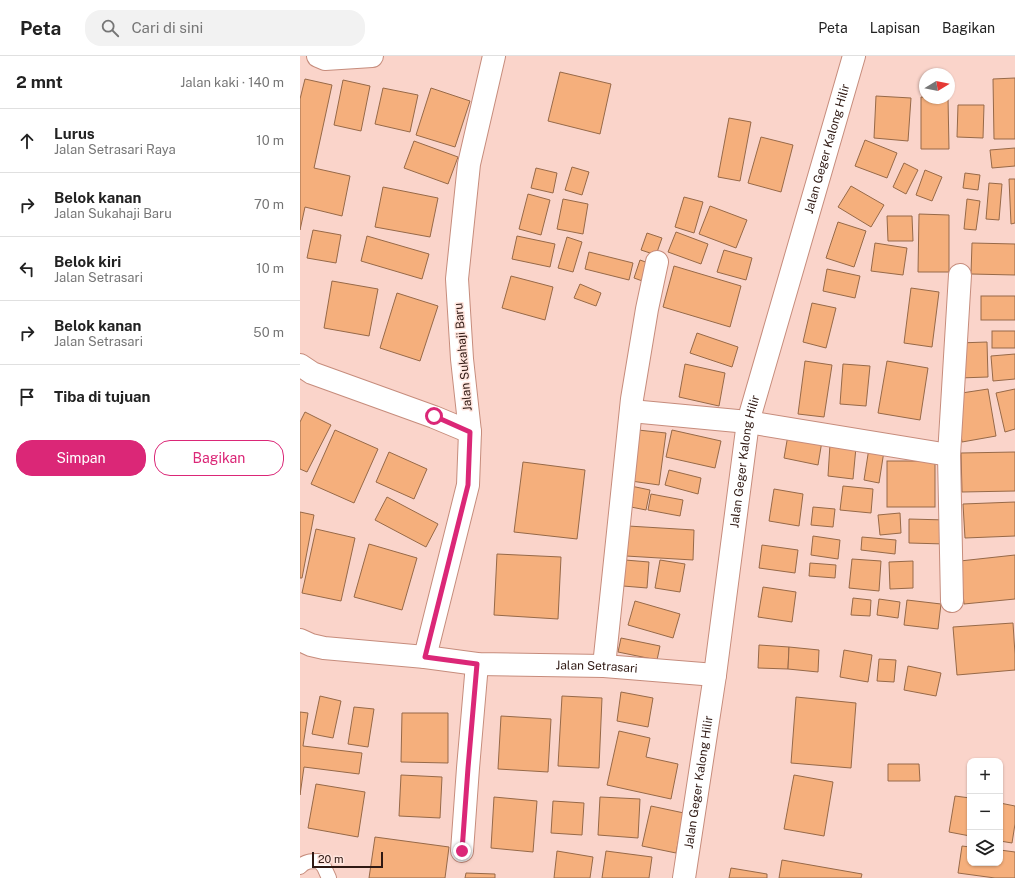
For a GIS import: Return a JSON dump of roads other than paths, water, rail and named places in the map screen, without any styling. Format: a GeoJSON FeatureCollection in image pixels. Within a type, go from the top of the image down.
{"type":"FeatureCollection","features":[{"type":"Feature","properties":{"kind":"street"},"geometry":{"type":"LineString","coordinates":[[318,56],[325,59],[372,56]]}},
{"type":"Feature","properties":{"kind":"street","name":"Jalan Sukahaji Baru"},"geometry":{"type":"LineString","coordinates":[[425,657],[468,485],[470,432],[462,359],[457,279],[469,164],[494,56]]}},
{"type":"Feature","properties":{"kind":"street","name":"Jalan Geger Kalong Hilir"},"geometry":{"type":"LineString","coordinates":[[684,878],[715,675],[748,422],[854,56]]}},
{"type":"Feature","properties":{"kind":"street"},"geometry":{"type":"LineString","coordinates":[[604,666],[631,411],[657,262]]}},
{"type":"Feature","properties":{"kind":"street"},"geometry":{"type":"LineString","coordinates":[[952,601],[949,455],[960,275]]}},
{"type":"Feature","properties":{"kind":"street"},"geometry":{"type":"LineString","coordinates":[[300,365],[312,373],[434,416],[470,432]]}},
{"type":"Feature","properties":{"kind":"street"},"geometry":{"type":"LineString","coordinates":[[631,411],[748,422],[949,455]]}},
{"type":"Feature","properties":{"kind":"street","name":"Jalan Setrasari"},"geometry":{"type":"LineString","coordinates":[[300,640],[311,645],[324,648],[425,657],[477,664],[604,666],[715,675]]}},
{"type":"Feature","properties":{"kind":"street"},"geometry":{"type":"LineString","coordinates":[[462,851],[477,664]]}},
{"type":"Feature","properties":{"kind":"lane"},"geometry":{"type":"LineString","coordinates":[[300,867],[306,862],[318,861],[324,868],[329,878]]}}]}
